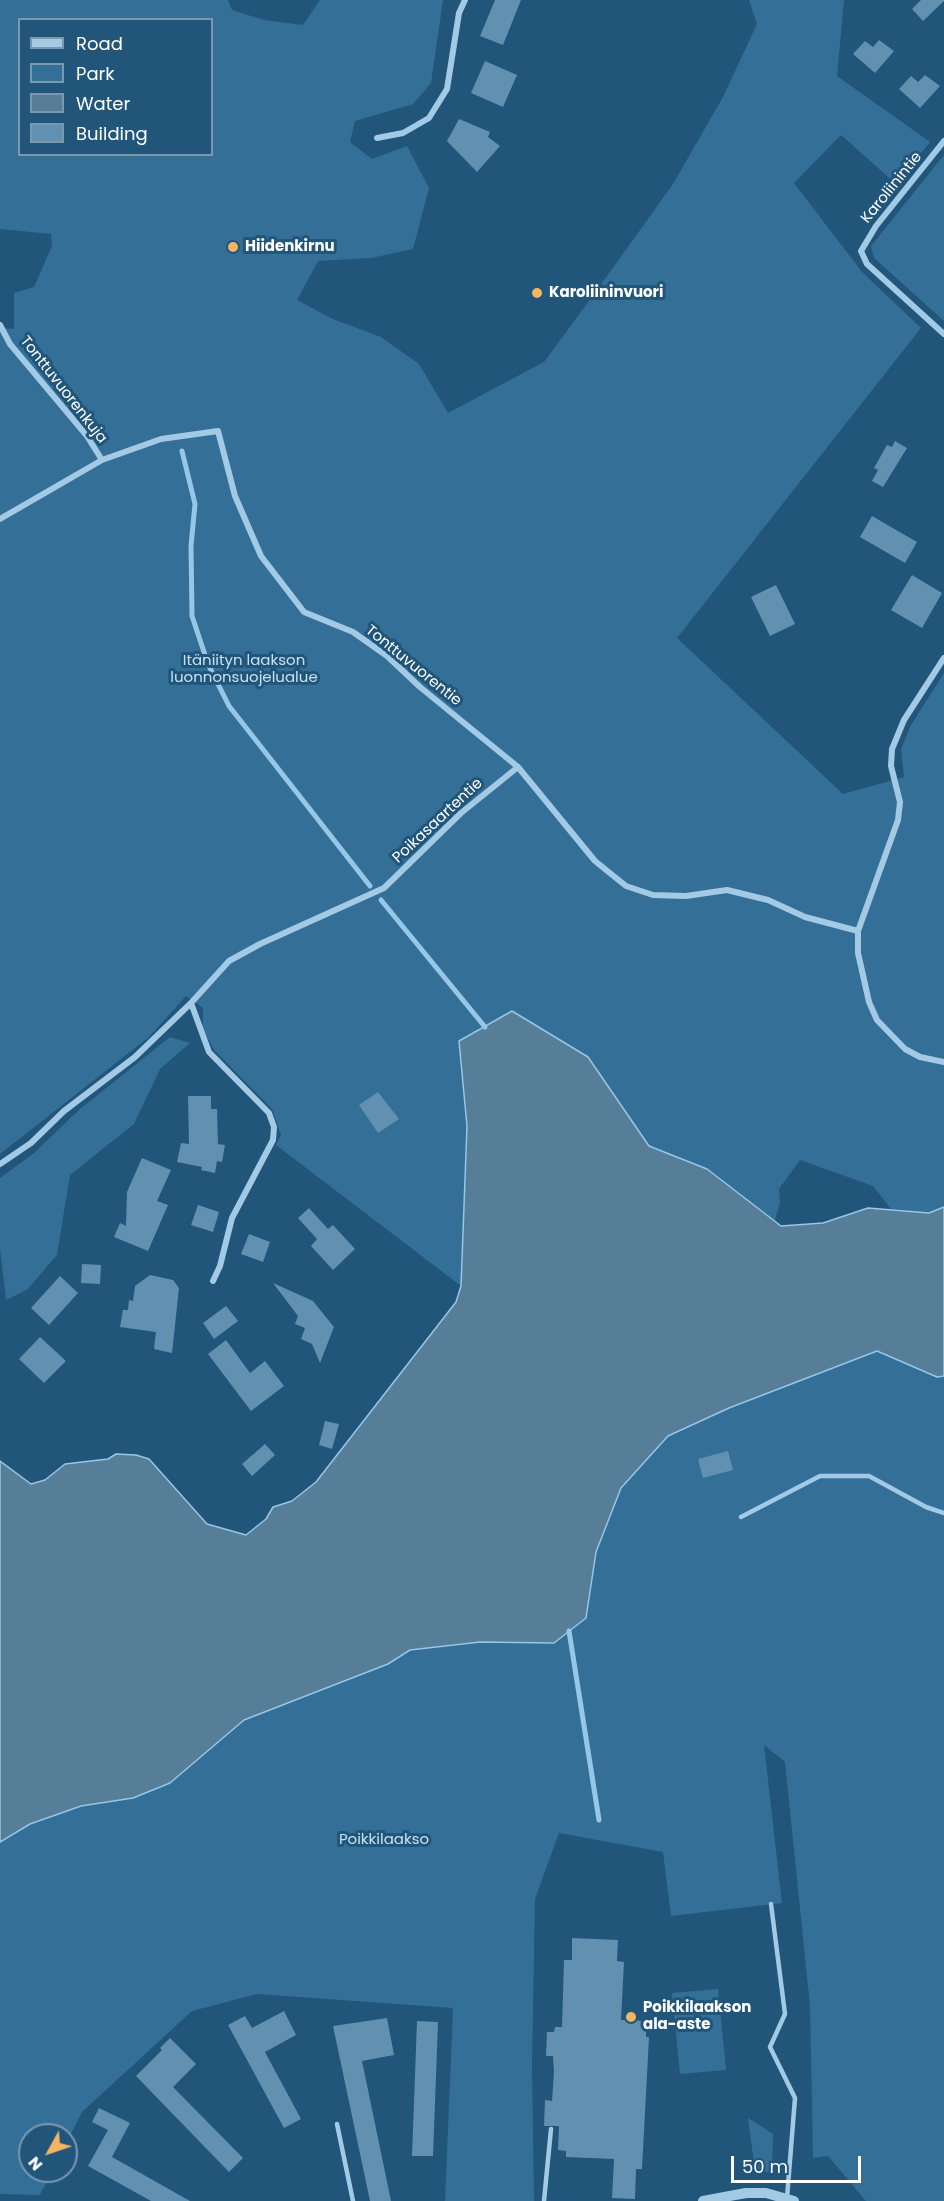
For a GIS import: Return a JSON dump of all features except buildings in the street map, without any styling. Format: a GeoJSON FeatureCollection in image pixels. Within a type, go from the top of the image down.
{"type":"FeatureCollection","features":[{"type":"Feature","properties":{"kind":"street"},"geometry":{"type":"LineString","coordinates":[[377,138],[403,133],[429,118],[447,89],[459,14],[465,0]]}},
{"type":"Feature","properties":{"kind":"street","name":"Karoliinintie"},"geometry":{"type":"LineString","coordinates":[[944,141],[876,226],[861,251],[867,264],[944,334]]}},
{"type":"Feature","properties":{"kind":"street","name":"Tonttuvuorenkuja"},"geometry":{"type":"LineString","coordinates":[[0,325],[10,344],[87,436],[102,460],[160,439],[218,431]]}},
{"type":"Feature","properties":{"kind":"street","name":"Tonttuvuorentie"},"geometry":{"type":"LineString","coordinates":[[218,431],[235,496],[261,556],[304,612],[353,632],[378,650],[518,767]]}},
{"type":"Feature","properties":{"kind":"street"},"geometry":{"type":"LineString","coordinates":[[0,519],[102,460]]}},
{"type":"Feature","properties":{"kind":"street"},"geometry":{"type":"LineString","coordinates":[[944,658],[904,720],[892,749],[891,766],[900,802],[898,820],[858,931],[863,978],[877,1020],[905,1049],[928,1059],[944,1062]]}},
{"type":"Feature","properties":{"kind":"street"},"geometry":{"type":"LineString","coordinates":[[518,767],[595,861],[626,886],[653,895],[686,896],[727,890],[768,900],[805,917],[858,931]]}},
{"type":"Feature","properties":{"kind":"street","name":"Poikasaartentie"},"geometry":{"type":"LineString","coordinates":[[0,1164],[31,1143],[64,1111],[135,1057],[191,1003],[229,961],[384,888],[461,813],[518,767]]}},
{"type":"Feature","properties":{"kind":"street"},"geometry":{"type":"LineString","coordinates":[[191,1003],[209,1052],[269,1113],[274,1127],[273,1140],[232,1218],[220,1266],[213,1281]]}},
{"type":"Feature","properties":{"kind":"street"},"geometry":{"type":"LineString","coordinates":[[703,2201],[746,2193],[791,2199]]}},
{"type":"Feature","properties":{"kind":"lane"},"geometry":{"type":"LineString","coordinates":[[741,1517],[820,1476],[868,1476],[926,1507],[944,1513]]}},
{"type":"Feature","properties":{"kind":"lane"},"geometry":{"type":"LineString","coordinates":[[771,1904],[785,2014],[770,2047],[795,2098],[791,2199]]}},
{"type":"Feature","properties":{"kind":"lane"},"geometry":{"type":"LineString","coordinates":[[337,2124],[353,2201]]}},
{"type":"Feature","properties":{"kind":"lane"},"geometry":{"type":"LineString","coordinates":[[544,2201],[551,2129]]}},
{"type":"Feature","properties":{"kind":"green space","name":"Itäniityn laakson luonnonsuojelualue"},"geometry":{"type":"Polygon","coordinates":[[[0,0],[228,0],[232,10],[264,20],[303,25],[320,0],[443,0],[431,83],[413,104],[355,121],[350,142],[372,159],[407,146],[429,188],[413,249],[371,258],[318,261],[297,300],[333,319],[381,337],[419,364],[448,413],[544,362],[597,290],[673,184],[723,97],[757,24],[749,0],[844,0],[837,76],[930,142],[896,184],[841,135],[794,183],[862,272],[921,328],[677,638],[843,794],[904,777],[901,749],[911,725],[944,673],[944,1207],[929,1213],[891,1209],[873,1186],[800,1160],[779,1189],[780,1202],[775,1220],[781,1226],[466,1155],[461,1286],[276,1145],[281,1135],[272,1109],[214,1050],[203,1029],[203,1008],[186,996],[149,1037],[0,1154],[0,328],[14,329],[14,293],[34,287],[52,246],[51,234],[0,229],[0,0]]]}},
{"type":"Feature","properties":{"kind":"green space"},"geometry":{"type":"Polygon","coordinates":[[[944,155],[944,321],[874,258],[871,246],[944,155]]]}},
{"type":"Feature","properties":{"kind":"green space"},"geometry":{"type":"Polygon","coordinates":[[[170,1037],[190,1043],[160,1069],[134,1124],[70,1175],[57,1255],[28,1289],[6,1300],[0,1248],[0,1178],[34,1153],[80,1109],[170,1037]]]}},
{"type":"Feature","properties":{"kind":"green space","name":"Poikkilaakso"},"geometry":{"type":"Polygon","coordinates":[[[877,1351],[937,1377],[944,1376],[944,2201],[866,2201],[828,2156],[813,2158],[810,2006],[785,1762],[764,1745],[782,1903],[671,1916],[663,1852],[559,1833],[535,1899],[532,2064],[534,2201],[445,2201],[453,2008],[257,1994],[192,2011],[82,2112],[76,2123],[18,2123],[18,2183],[46,2183],[40,2195],[0,2194],[0,1842],[30,1824],[81,1806],[133,1798],[170,1783],[244,1720],[388,1664],[410,1650],[480,1642],[586,1618],[596,1552],[621,1488],[668,1436],[729,1408],[877,1351]]]}},
{"type":"Feature","properties":{"kind":"green space"},"geometry":{"type":"Polygon","coordinates":[[[718,1989],[726,2070],[680,2074],[672,1993],[718,1989]]]}},
{"type":"Feature","properties":{"kind":"green space"},"geometry":{"type":"Polygon","coordinates":[[[748,2118],[773,2134],[772,2167],[769,2172],[755,2171],[748,2118]]]}},
{"type":"Feature","properties":{"kind":"water"},"geometry":{"type":"Polygon","coordinates":[[[512,1011],[588,1057],[649,1146],[707,1169],[781,1226],[823,1223],[868,1208],[929,1213],[944,1207],[944,1376],[937,1377],[877,1351],[729,1408],[668,1436],[621,1488],[596,1552],[586,1618],[554,1643],[480,1642],[410,1650],[388,1664],[244,1720],[170,1783],[133,1798],[81,1806],[30,1824],[0,1842],[0,1461],[31,1484],[45,1480],[65,1464],[108,1459],[116,1454],[136,1455],[149,1459],[207,1524],[246,1535],[266,1519],[273,1507],[292,1501],[316,1482],[456,1302],[461,1286],[467,1126],[459,1041],[512,1011]]]}},
{"type":"Feature","properties":{"kind":"waterway"},"geometry":{"type":"LineString","coordinates":[[182,451],[195,504],[191,546],[192,616],[208,664],[229,706],[370,886]]}},
{"type":"Feature","properties":{"kind":"waterway"},"geometry":{"type":"LineString","coordinates":[[381,900],[485,1027]]}},
{"type":"Feature","properties":{"kind":"waterway"},"geometry":{"type":"LineString","coordinates":[[569,1631],[599,1820]]}},
{"type":"Feature","properties":{"kind":"place","name":"Hiidenkirnu"},"geometry":{"type":"Point","coordinates":[233,247]}},
{"type":"Feature","properties":{"kind":"place","name":"Karoliininvuori"},"geometry":{"type":"Point","coordinates":[537,293]}},
{"type":"Feature","properties":{"kind":"place","name":"Poikkilaakson ala-aste"},"geometry":{"type":"Point","coordinates":[631,2017]}}]}
